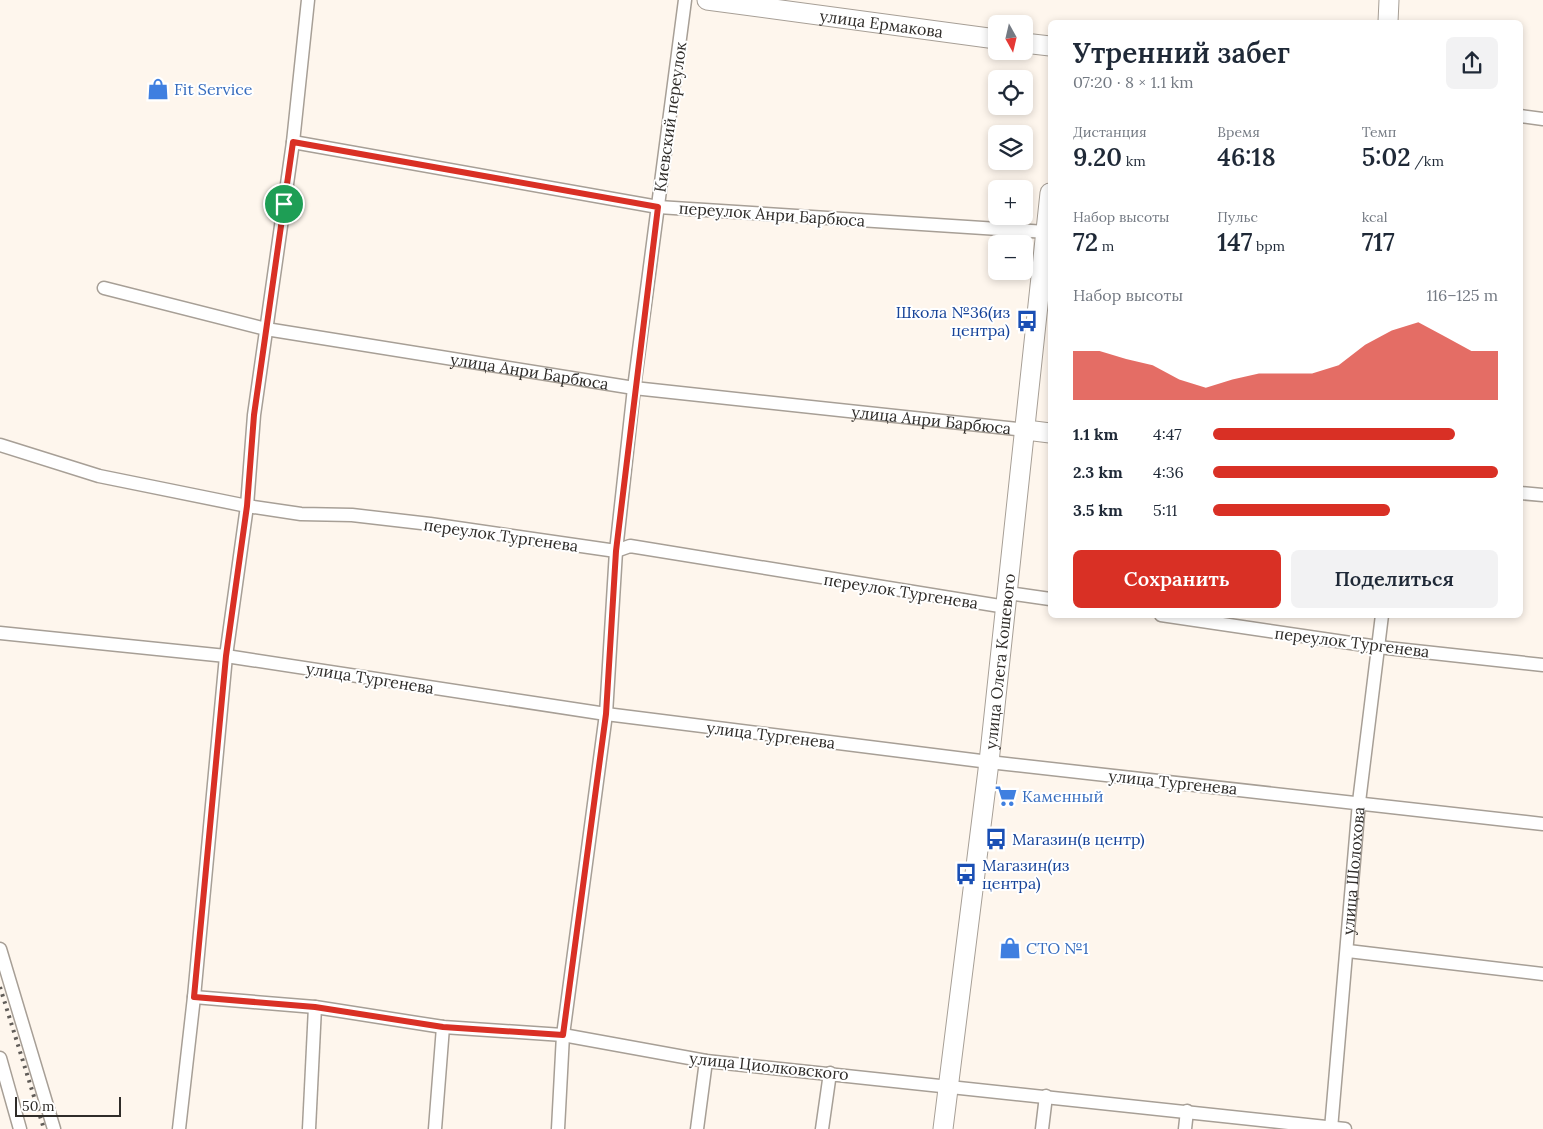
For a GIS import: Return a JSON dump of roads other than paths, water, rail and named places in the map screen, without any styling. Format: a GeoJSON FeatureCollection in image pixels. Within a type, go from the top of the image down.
{"type":"FeatureCollection","features":[{"type":"Feature","properties":{"kind":"street"},"geometry":{"type":"LineString","coordinates":[[179,1129],[194,997],[226,656],[247,506],[254,415],[293,142],[308,0]]}},
{"type":"Feature","properties":{"kind":"street","name":"Киевский переулок"},"geometry":{"type":"LineString","coordinates":[[558,1129],[563,1035],[606,714],[616,551],[634,388],[685,0]]}},
{"type":"Feature","properties":{"kind":"street","name":"улица Ермакова"},"geometry":{"type":"LineString","coordinates":[[706,0],[988,38]]}},
{"type":"Feature","properties":{"kind":"street"},"geometry":{"type":"LineString","coordinates":[[1388,20],[1389,0]]}},
{"type":"Feature","properties":{"kind":"street"},"geometry":{"type":"LineString","coordinates":[[1033,44],[1048,46]]}},
{"type":"Feature","properties":{"kind":"street"},"geometry":{"type":"LineString","coordinates":[[1523,116],[1543,119]]}},
{"type":"Feature","properties":{"kind":"street","name":"переулок Анри Барбюса"},"geometry":{"type":"LineString","coordinates":[[293,142],[658,207],[1046,232]]}},
{"type":"Feature","properties":{"kind":"street","name":"улица Олега Кошевого"},"geometry":{"type":"LineString","coordinates":[[943,1129],[989,762],[1048,212]]}},
{"type":"Feature","properties":{"kind":"street","name":"улица Анри Барбюса"},"geometry":{"type":"LineString","coordinates":[[104,288],[266,329],[634,388],[1048,433]]}},
{"type":"Feature","properties":{"kind":"street","name":"переулок Тургенева"},"geometry":{"type":"LineString","coordinates":[[0,445],[99,476],[247,506],[301,514],[352,515],[616,551],[630,546],[1007,600],[1048,599]]}},
{"type":"Feature","properties":{"kind":"street"},"geometry":{"type":"LineString","coordinates":[[1523,493],[1543,495]]}},
{"type":"Feature","properties":{"kind":"street","name":"переулок Тургенева"},"geometry":{"type":"LineString","coordinates":[[1180,618],[1378,647],[1543,665]]}},
{"type":"Feature","properties":{"kind":"street","name":"улица Шолохова"},"geometry":{"type":"LineString","coordinates":[[1331,1128],[1348,950],[1359,802],[1382,618]]}},
{"type":"Feature","properties":{"kind":"street","name":"улица Тургенева"},"geometry":{"type":"LineString","coordinates":[[0,633],[226,656],[606,714],[989,762],[1543,824]]}},
{"type":"Feature","properties":{"kind":"street"},"geometry":{"type":"LineString","coordinates":[[0,949],[54,1129]]}},
{"type":"Feature","properties":{"kind":"street"},"geometry":{"type":"LineString","coordinates":[[1348,950],[1543,974]]}},
{"type":"Feature","properties":{"kind":"street","name":"улица Циолковского"},"geometry":{"type":"LineString","coordinates":[[194,997],[315,1007],[443,1027],[563,1035],[706,1061],[830,1072],[1345,1129]]}},
{"type":"Feature","properties":{"kind":"street"},"geometry":{"type":"LineString","coordinates":[[309,1129],[315,1007]]}},
{"type":"Feature","properties":{"kind":"street"},"geometry":{"type":"LineString","coordinates":[[435,1129],[443,1027]]}},
{"type":"Feature","properties":{"kind":"street"},"geometry":{"type":"LineString","coordinates":[[0,1058],[20,1129]]}},
{"type":"Feature","properties":{"kind":"street"},"geometry":{"type":"LineString","coordinates":[[697,1129],[706,1061]]}},
{"type":"Feature","properties":{"kind":"street"},"geometry":{"type":"LineString","coordinates":[[822,1129],[830,1072]]}},
{"type":"Feature","properties":{"kind":"street"},"geometry":{"type":"LineString","coordinates":[[1042,1129],[1046,1096]]}},
{"type":"Feature","properties":{"kind":"street"},"geometry":{"type":"LineString","coordinates":[[1185,1129],[1187,1111]]}},
{"type":"Feature","properties":{"kind":"railway"},"geometry":{"type":"LineString","coordinates":[[0,987],[44,1129]]}},
{"type":"Feature","properties":{"kind":"place","name":"Fit Service"},"geometry":{"type":"Point","coordinates":[158,89]}},
{"type":"Feature","properties":{"kind":"place","name":"Школа №36(из центра)"},"geometry":{"type":"Point","coordinates":[1027,321]}},
{"type":"Feature","properties":{"kind":"place","name":"Каменный"},"geometry":{"type":"Point","coordinates":[1006,796]}},
{"type":"Feature","properties":{"kind":"place","name":"Магазин(в центр)"},"geometry":{"type":"Point","coordinates":[996,839]}},
{"type":"Feature","properties":{"kind":"place","name":"Магазин(из центра)"},"geometry":{"type":"Point","coordinates":[966,874]}},
{"type":"Feature","properties":{"kind":"place","name":"СТО №1"},"geometry":{"type":"Point","coordinates":[1010,948]}}]}
